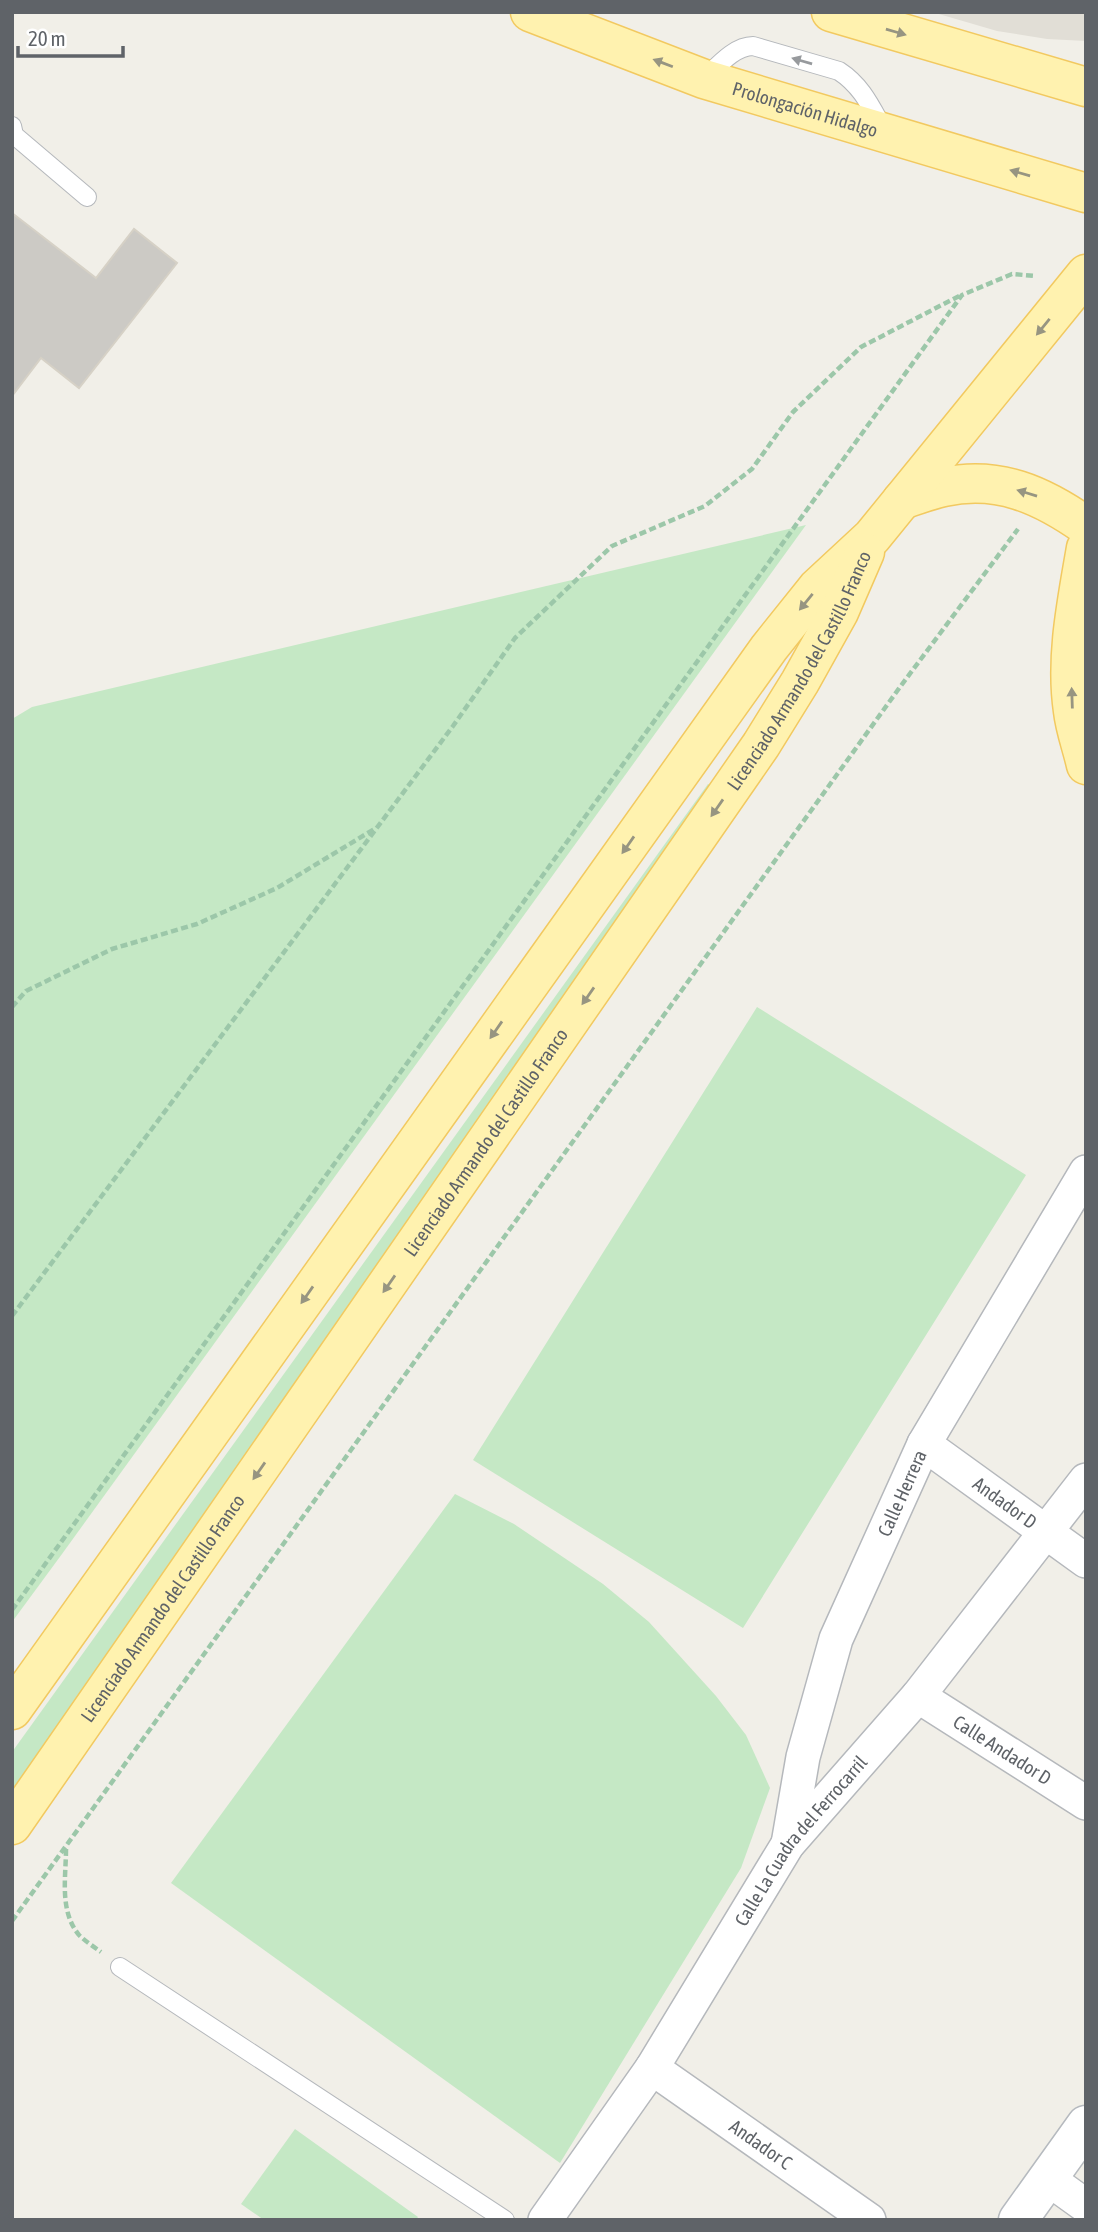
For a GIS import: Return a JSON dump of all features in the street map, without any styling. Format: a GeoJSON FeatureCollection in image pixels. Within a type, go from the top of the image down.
{"type":"FeatureCollection","features":[{"type":"Feature","properties":{"kind":"main road","name":"Prolongación Hidalgo"},"geometry":{"type":"LineString","coordinates":[[530,12],[704,79],[1086,193]]}},
{"type":"Feature","properties":{"kind":"main road"},"geometry":{"type":"LineString","coordinates":[[831,12],[1086,88]]}},
{"type":"Feature","properties":{"kind":"main road"},"geometry":{"type":"LineString","coordinates":[[872,537],[1083,277]]}},
{"type":"Feature","properties":{"kind":"main road"},"geometry":{"type":"LineString","coordinates":[[902,500],[944,487],[971,483],[1000,485],[1041,498],[1086,526]]}},
{"type":"Feature","properties":{"kind":"main road","name":"Licenciado Armando del Castillo Franco"},"geometry":{"type":"LineString","coordinates":[[12,1710],[769,648],[817,588],[872,537]]}},
{"type":"Feature","properties":{"kind":"main road","name":"Licenciado Armando del Castillo Franco"},"geometry":{"type":"LineString","coordinates":[[12,1825],[761,745],[839,612],[872,537]]}},
{"type":"Feature","properties":{"kind":"main road"},"geometry":{"type":"LineString","coordinates":[[1086,548],[1072,636],[1078,658],[1073,711],[1086,765]]}},
{"type":"Feature","properties":{"kind":"main road"},"geometry":{"type":"LineString","coordinates":[[1018,2220],[1086,2125]]}},
{"type":"Feature","properties":{"kind":"street","name":"Calle Herrera"},"geometry":{"type":"LineString","coordinates":[[788,1844],[803,1757],[836,1639],[924,1444],[1086,1172]]}},
{"type":"Feature","properties":{"kind":"street","name":"Andador D"},"geometry":{"type":"LineString","coordinates":[[924,1444],[1086,1561]]}},
{"type":"Feature","properties":{"kind":"street","name":"Calle La Cuadra del Ferrocarril"},"geometry":{"type":"LineString","coordinates":[[545,2220],[652,2068],[788,1844],[918,1696],[1086,1480]]}},
{"type":"Feature","properties":{"kind":"street","name":"Calle Andador D"},"geometry":{"type":"LineString","coordinates":[[918,1696],[1086,1803]]}},
{"type":"Feature","properties":{"kind":"street","name":"Andador C"},"geometry":{"type":"LineString","coordinates":[[652,2068],[869,2220]]}},
{"type":"Feature","properties":{"kind":"street"},"geometry":{"type":"LineString","coordinates":[[1047,2178],[1086,2206]]}},
{"type":"Feature","properties":{"kind":"lane"},"geometry":{"type":"LineString","coordinates":[[12,126],[14,135],[87,197]]}},
{"type":"Feature","properties":{"kind":"lane"},"geometry":{"type":"LineString","coordinates":[[120,1967],[505,2220]]}},
{"type":"Feature","properties":{"kind":"path"},"geometry":{"type":"LineString","coordinates":[[12,1316],[516,638],[612,547],[705,506],[752,469],[793,412],[861,347],[962,295],[1012,274],[1083,277]]}},
{"type":"Feature","properties":{"kind":"path"},"geometry":{"type":"LineString","coordinates":[[12,1610],[962,295]]}},
{"type":"Feature","properties":{"kind":"path"},"geometry":{"type":"LineString","coordinates":[[12,1922],[883,709],[1041,498]]}},
{"type":"Feature","properties":{"kind":"path"},"geometry":{"type":"LineString","coordinates":[[12,1007],[26,991],[112,949],[197,924],[277,888],[379,825]]}},
{"type":"Feature","properties":{"kind":"path"},"geometry":{"type":"LineString","coordinates":[[66,1848],[65,1905],[71,1921],[80,1936],[120,1967]]}},
{"type":"Feature","properties":{"kind":"shaded area"},"geometry":{"type":"Polygon","coordinates":[[[932,12],[1086,12],[1086,41],[1047,39],[997,31],[932,12]]]}},
{"type":"Feature","properties":{"kind":"green space"},"geometry":{"type":"Polygon","coordinates":[[[806,525],[12,1622],[12,719],[32,707],[806,525]]]}},
{"type":"Feature","properties":{"kind":"green space"},"geometry":{"type":"Polygon","coordinates":[[[708,784],[718,789],[12,1792],[12,1752],[708,784]]]}},
{"type":"Feature","properties":{"kind":"green space"},"geometry":{"type":"Polygon","coordinates":[[[757,1007],[1026,1175],[743,1628],[473,1460],[757,1007]]]}},
{"type":"Feature","properties":{"kind":"green space"},"geometry":{"type":"Polygon","coordinates":[[[455,1494],[514,1524],[603,1584],[649,1622],[716,1696],[746,1735],[770,1788],[741,1868],[560,2163],[171,1883],[455,1494]]]}},
{"type":"Feature","properties":{"kind":"green space"},"geometry":{"type":"Polygon","coordinates":[[[295,2129],[418,2217],[416,2220],[264,2220],[241,2204],[295,2129]]]}},
{"type":"Feature","properties":{"kind":"building"},"geometry":{"type":"Polygon","coordinates":[[[12,213],[96,278],[134,229],[177,263],[79,388],[41,358],[12,396],[12,213]]]}}]}
